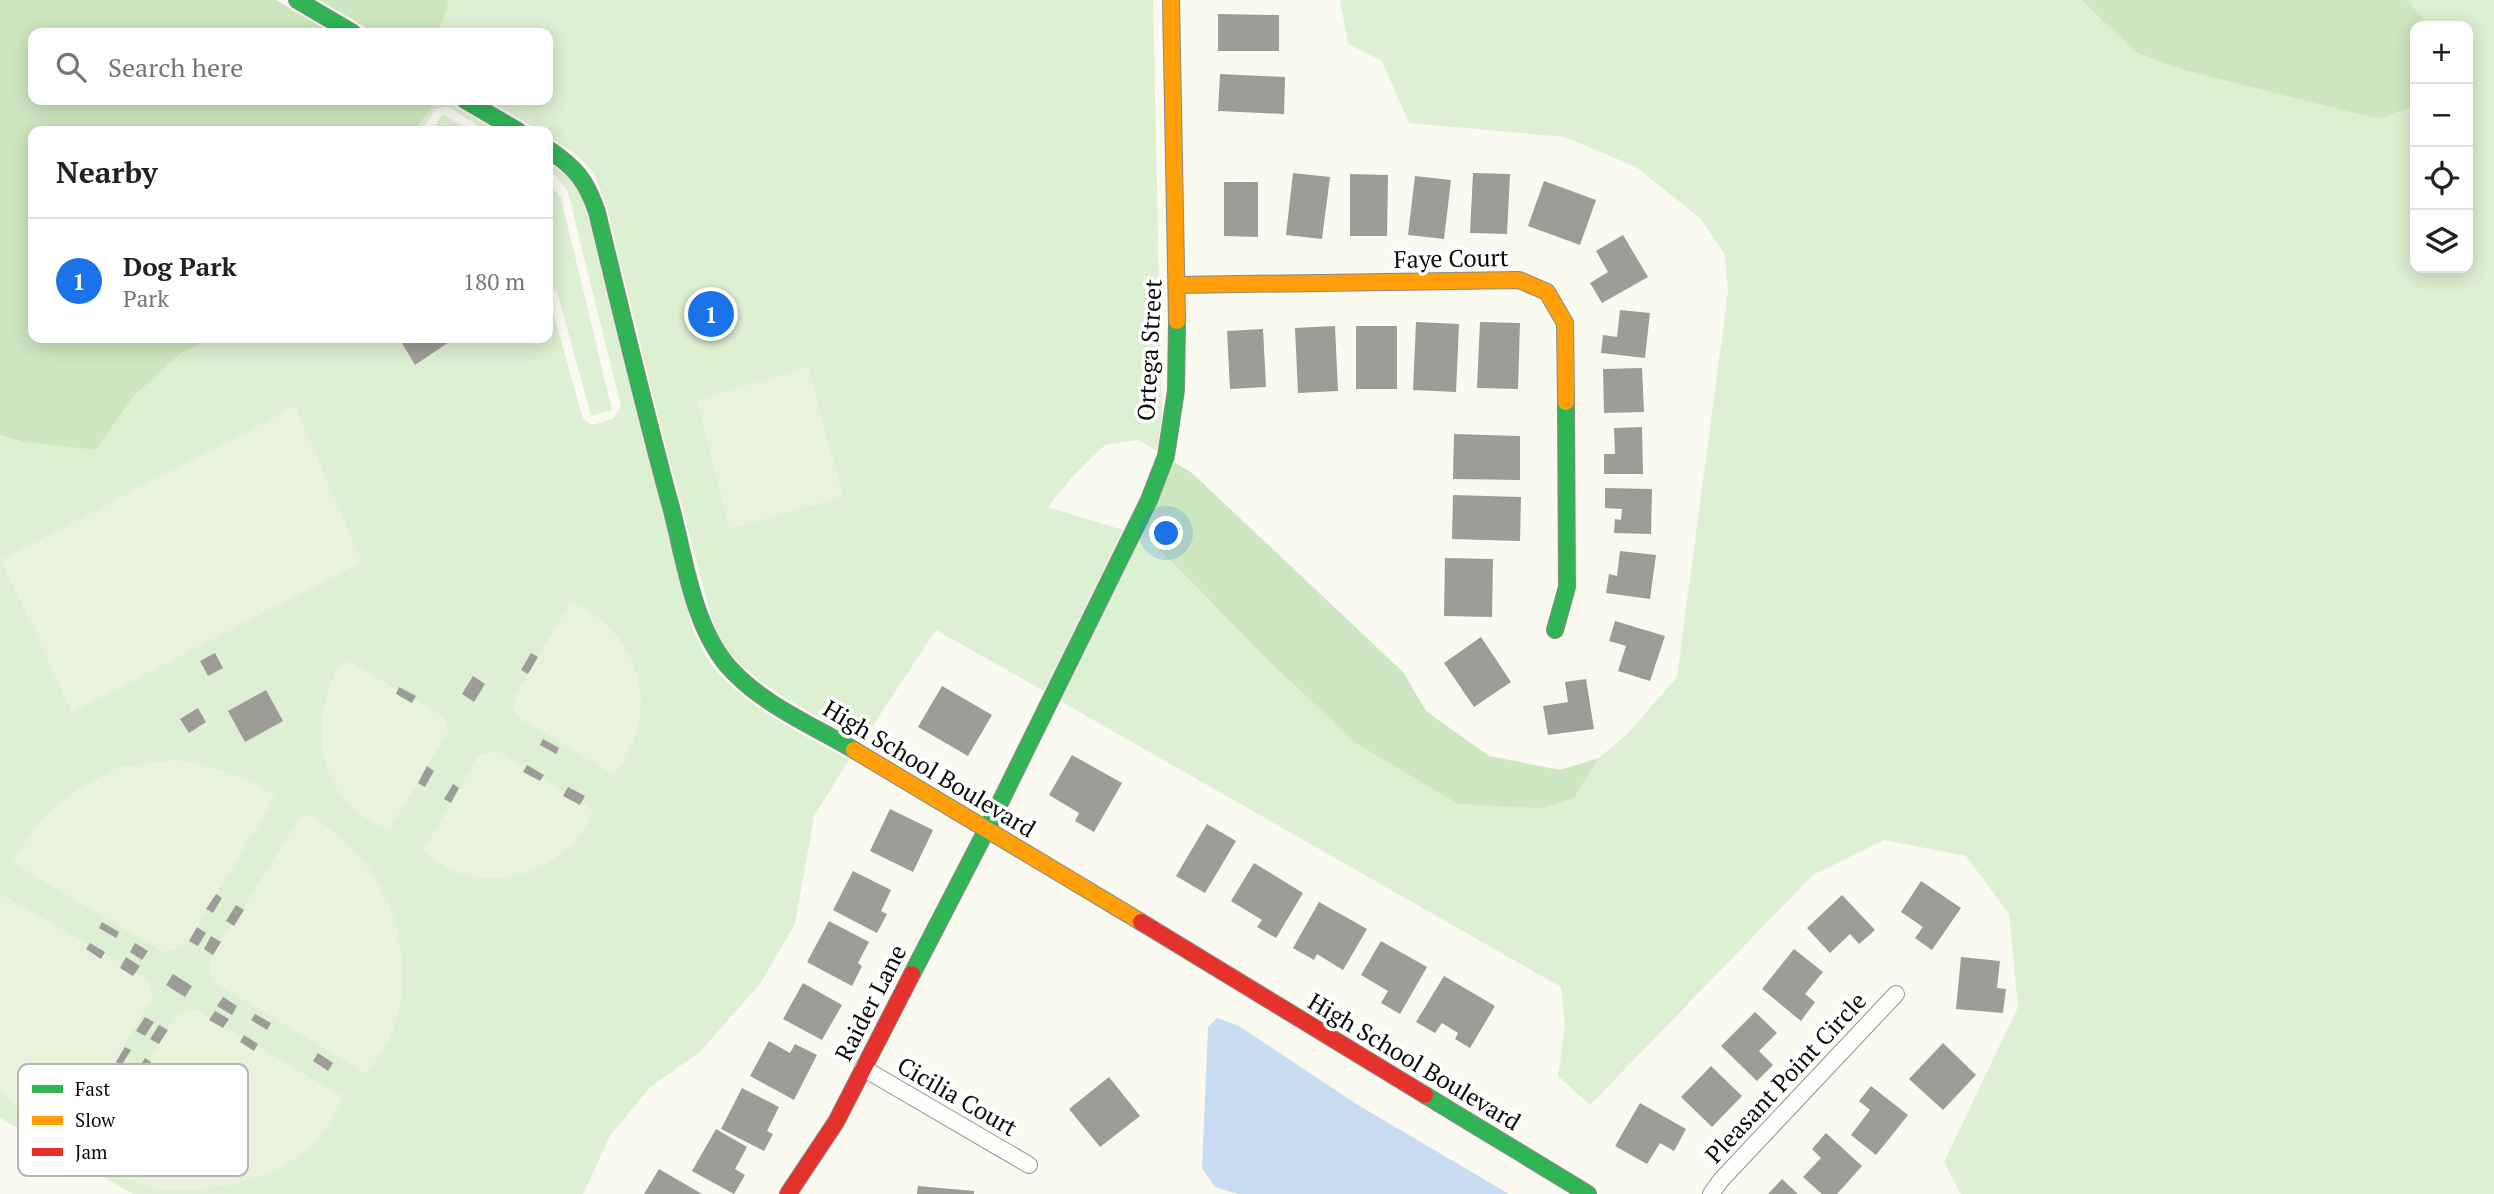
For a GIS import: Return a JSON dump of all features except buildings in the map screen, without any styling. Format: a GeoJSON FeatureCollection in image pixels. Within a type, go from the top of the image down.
{"type":"FeatureCollection","features":[{"type":"Feature","properties":{"kind":"street"},"geometry":{"type":"LineString","coordinates":[[298,0],[345,28]]}},
{"type":"Feature","properties":{"kind":"street","name":"Ortega Street"},"geometry":{"type":"LineString","coordinates":[[986,829],[1149,500],[1166,456],[1176,390],[1177,285],[1171,0]]}},
{"type":"Feature","properties":{"kind":"street"},"geometry":{"type":"LineString","coordinates":[[474,105],[509,126]]}},
{"type":"Feature","properties":{"kind":"street","name":"High School Boulevard"},"geometry":{"type":"LineString","coordinates":[[553,152],[573,166],[587,181],[702,625],[717,654],[738,678],[764,697],[1588,1194]]}},
{"type":"Feature","properties":{"kind":"street","name":"Faye Court"},"geometry":{"type":"LineString","coordinates":[[1177,285],[1519,280],[1547,292],[1565,323],[1567,587],[1555,630]]}},
{"type":"Feature","properties":{"kind":"street","name":"Raider Lane"},"geometry":{"type":"LineString","coordinates":[[788,1194],[835,1122],[986,829]]}},
{"type":"Feature","properties":{"kind":"street","name":"Pleasant Point Circle"},"geometry":{"type":"LineString","coordinates":[[1712,1194],[1721,1180],[1896,994]]}},
{"type":"Feature","properties":{"kind":"street","name":"Cicilia Court"},"geometry":{"type":"LineString","coordinates":[[863,1068],[1029,1165]]}},
{"type":"Feature","properties":{"kind":"green space"},"geometry":{"type":"Polygon","coordinates":[[[0,0],[276,0],[324,28],[28,28],[28,105],[433,105],[418,126],[28,126],[28,343],[201,343],[180,354],[133,397],[96,450],[23,442],[0,435],[0,0]]]}},
{"type":"Feature","properties":{"kind":"green space"},"geometry":{"type":"Polygon","coordinates":[[[319,0],[448,0],[447,11],[439,28],[367,28],[319,0]]]}},
{"type":"Feature","properties":{"kind":"green space"},"geometry":{"type":"Polygon","coordinates":[[[448,0],[1153,0],[1162,417],[1157,451],[1138,440],[1105,445],[1072,477],[1048,507],[1123,530],[1044,691],[936,630],[862,742],[771,689],[739,663],[720,638],[712,619],[659,421],[607,208],[595,175],[579,157],[553,139],[553,126],[531,126],[496,105],[553,105],[553,28],[439,28],[447,11],[448,0]]]}},
{"type":"Feature","properties":{"kind":"green space"},"geometry":{"type":"Polygon","coordinates":[[[1340,0],[2081,0],[2136,52],[2377,119],[2410,108],[2410,273],[2473,273],[2473,21],[2426,21],[2406,0],[2494,0],[2494,1194],[1961,1194],[1944,1162],[2018,1007],[2009,914],[1966,856],[1884,840],[1813,875],[1590,1105],[1558,1076],[1565,1026],[1561,987],[1060,701],[1142,535],[1357,744],[1458,804],[1573,798],[1599,758],[1628,733],[1677,677],[1728,292],[1725,255],[1701,219],[1636,167],[1565,137],[1409,123],[1382,61],[1348,44],[1340,0]]]}},
{"type":"Feature","properties":{"kind":"green space"},"geometry":{"type":"Polygon","coordinates":[[[2081,0],[2406,0],[2426,21],[2410,21],[2410,108],[2378,119],[2181,69],[2136,52],[2081,0]]]}},
{"type":"Feature","properties":{"kind":"green space"},"geometry":{"type":"Polygon","coordinates":[[[433,105],[453,105],[488,126],[479,126],[447,106],[436,109],[424,126],[418,126],[433,105]]]}},
{"type":"Feature","properties":{"kind":"green space"},"geometry":{"type":"Polygon","coordinates":[[[443,114],[462,126],[435,126],[443,114]]]}},
{"type":"Feature","properties":{"kind":"green space"},"geometry":{"type":"Polygon","coordinates":[[[553,166],[574,184],[588,216],[693,630],[704,652],[725,680],[757,707],[849,760],[814,816],[795,924],[760,984],[700,1052],[650,1087],[610,1136],[583,1194],[133,1194],[102,1176],[248,1176],[248,1064],[18,1064],[18,1128],[0,1118],[0,435],[23,442],[96,450],[133,397],[180,354],[201,343],[553,343],[553,312],[583,419],[592,425],[613,419],[621,406],[568,192],[553,174],[553,166]]]}},
{"type":"Feature","properties":{"kind":"green space"},"geometry":{"type":"Polygon","coordinates":[[[553,188],[561,198],[612,410],[591,416],[557,291],[553,291],[553,188]]]}},
{"type":"Feature","properties":{"kind":"green space"},"geometry":{"type":"Polygon","coordinates":[[[808,367],[843,497],[730,529],[697,400],[808,367]]]}},
{"type":"Feature","properties":{"kind":"green space"},"geometry":{"type":"Polygon","coordinates":[[[295,406],[362,562],[72,712],[1,560],[295,406]]]}},
{"type":"Feature","properties":{"kind":"green space"},"geometry":{"type":"Polygon","coordinates":[[[1174,462],[1192,473],[1403,672],[1426,711],[1489,756],[1560,770],[1599,758],[1574,798],[1542,808],[1458,804],[1357,744],[1142,535],[1174,462]]]}},
{"type":"Feature","properties":{"kind":"green space"},"geometry":{"type":"Polygon","coordinates":[[[571,602],[596,616],[615,634],[629,655],[638,678],[641,702],[638,727],[629,752],[614,775],[518,717],[512,700],[571,602]]]}},
{"type":"Feature","properties":{"kind":"green space"},"geometry":{"type":"Polygon","coordinates":[[[345,659],[443,716],[448,732],[389,830],[352,808],[329,774],[324,755],[322,715],[334,676],[345,659]]]}},
{"type":"Feature","properties":{"kind":"green space"},"geometry":{"type":"Polygon","coordinates":[[[497,750],[593,810],[585,828],[573,844],[542,866],[505,877],[467,876],[446,867],[423,851],[478,756],[497,750]]]}},
{"type":"Feature","properties":{"kind":"green space"},"geometry":{"type":"Polygon","coordinates":[[[176,760],[228,773],[276,796],[185,947],[163,952],[13,863],[37,823],[76,790],[119,767],[176,760]]]}},
{"type":"Feature","properties":{"kind":"green space"},"geometry":{"type":"Polygon","coordinates":[[[303,813],[331,829],[374,875],[388,903],[398,933],[402,964],[401,996],[392,1033],[367,1074],[213,982],[209,961],[303,813]]]}},
{"type":"Feature","properties":{"kind":"green space"},"geometry":{"type":"Polygon","coordinates":[[[3,895],[148,979],[153,996],[113,1064],[18,1064],[18,1109],[0,1089],[0,899],[3,895]]]}},
{"type":"Feature","properties":{"kind":"green space"},"geometry":{"type":"Polygon","coordinates":[[[197,1010],[343,1097],[328,1126],[310,1147],[272,1172],[250,1180],[203,1189],[157,1189],[122,1176],[248,1176],[248,1064],[148,1064],[176,1013],[197,1010]]]}},
{"type":"Feature","properties":{"kind":"water"},"geometry":{"type":"Polygon","coordinates":[[[1217,1018],[1239,1026],[1358,1105],[1509,1194],[1238,1194],[1215,1187],[1202,1168],[1208,1027],[1217,1018]]]}},
{"type":"Feature","properties":{"kind":"traffic: fast"},"geometry":{"type":"LineString","coordinates":[[297,0],[345,28]]}},
{"type":"Feature","properties":{"kind":"traffic: fast"},"geometry":{"type":"LineString","coordinates":[[474,105],[509,126]]}},
{"type":"Feature","properties":{"kind":"traffic: fast"},"geometry":{"type":"LineString","coordinates":[[553,153],[579,176],[589,191],[597,212],[686,571],[698,611],[715,649],[754,691],[854,750]]}},
{"type":"Feature","properties":{"kind":"traffic: fast"},"geometry":{"type":"LineString","coordinates":[[912,974],[987,829],[1149,500],[1166,456],[1176,390],[1177,321]]}},
{"type":"Feature","properties":{"kind":"traffic: fast"},"geometry":{"type":"LineString","coordinates":[[1555,630],[1567,587],[1566,402]]}},
{"type":"Feature","properties":{"kind":"traffic: fast"},"geometry":{"type":"LineString","coordinates":[[1425,1095],[1588,1194]]}},
{"type":"Feature","properties":{"kind":"traffic: slow"},"geometry":{"type":"LineString","coordinates":[[1171,0],[1177,321]]}},
{"type":"Feature","properties":{"kind":"traffic: slow"},"geometry":{"type":"LineString","coordinates":[[1177,285],[1519,280],[1547,292],[1565,323],[1566,402]]}},
{"type":"Feature","properties":{"kind":"traffic: slow"},"geometry":{"type":"LineString","coordinates":[[854,750],[1141,922]]}},
{"type":"Feature","properties":{"kind":"traffic: jam"},"geometry":{"type":"LineString","coordinates":[[1141,922],[1425,1095]]}},
{"type":"Feature","properties":{"kind":"traffic: jam"},"geometry":{"type":"LineString","coordinates":[[788,1194],[836,1122],[912,974]]}},
{"type":"Feature","properties":{"kind":"place","name":"Dog Park"},"geometry":{"type":"Point","coordinates":[711,314]}}]}
